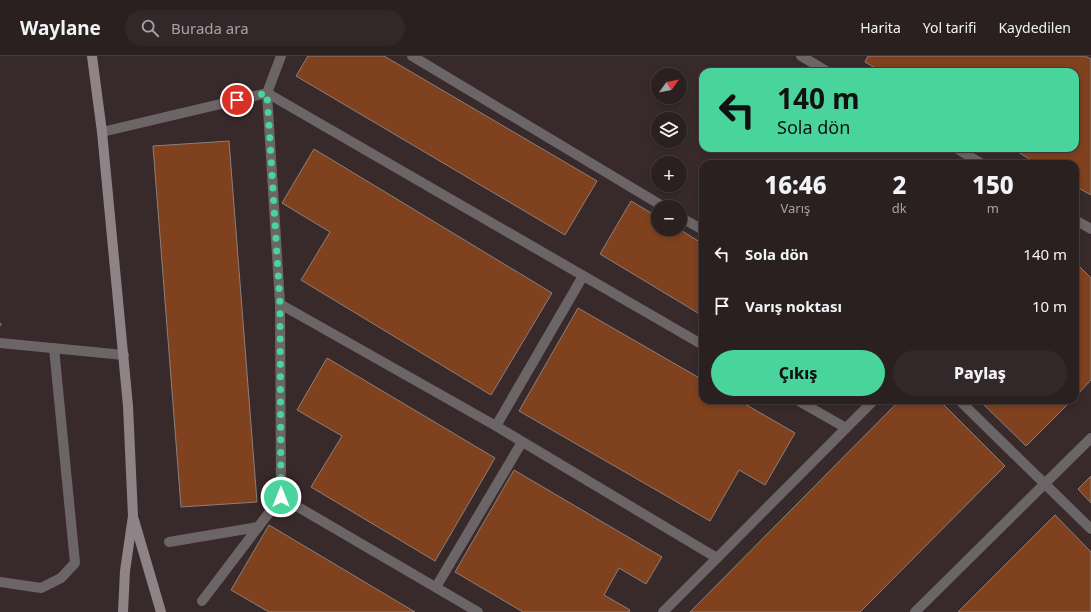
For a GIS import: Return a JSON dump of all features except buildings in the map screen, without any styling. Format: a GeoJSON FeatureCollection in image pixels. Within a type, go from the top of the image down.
{"type":"FeatureCollection","features":[{"type":"Feature","properties":{"kind":"street"},"geometry":{"type":"LineString","coordinates":[[92,56],[102,132],[128,406],[133,516],[125,571],[123,612]]}},
{"type":"Feature","properties":{"kind":"street"},"geometry":{"type":"LineString","coordinates":[[202,601],[281,497],[280,304],[267,93],[281,56]]}},
{"type":"Feature","properties":{"kind":"street"},"geometry":{"type":"LineString","coordinates":[[412,56],[652,200]]}},
{"type":"Feature","properties":{"kind":"street"},"geometry":{"type":"LineString","coordinates":[[801,56],[821,68]]}},
{"type":"Feature","properties":{"kind":"street"},"geometry":{"type":"LineString","coordinates":[[102,132],[267,93],[699,343]]}},
{"type":"Feature","properties":{"kind":"street"},"geometry":{"type":"LineString","coordinates":[[962,152],[976,160]]}},
{"type":"Feature","properties":{"kind":"street"},"geometry":{"type":"LineString","coordinates":[[687,221],[699,228]]}},
{"type":"Feature","properties":{"kind":"street"},"geometry":{"type":"LineString","coordinates":[[1079,222],[1091,229]]}},
{"type":"Feature","properties":{"kind":"street"},"geometry":{"type":"LineString","coordinates":[[496,426],[583,276]]}},
{"type":"Feature","properties":{"kind":"street"},"geometry":{"type":"LineString","coordinates":[[280,304],[496,426],[717,558]]}},
{"type":"Feature","properties":{"kind":"street"},"geometry":{"type":"LineString","coordinates":[[0,343],[124,355]]}},
{"type":"Feature","properties":{"kind":"street"},"geometry":{"type":"LineString","coordinates":[[0,582],[41,588],[61,578],[75,563],[54,348]]}},
{"type":"Feature","properties":{"kind":"street"},"geometry":{"type":"LineString","coordinates":[[804,404],[846,428]]}},
{"type":"Feature","properties":{"kind":"street"},"geometry":{"type":"LineString","coordinates":[[663,612],[870,404]]}},
{"type":"Feature","properties":{"kind":"street"},"geometry":{"type":"LineString","coordinates":[[963,404],[1091,529]]}},
{"type":"Feature","properties":{"kind":"street"},"geometry":{"type":"LineString","coordinates":[[915,612],[1091,438]]}},
{"type":"Feature","properties":{"kind":"street"},"geometry":{"type":"LineString","coordinates":[[436,587],[522,442]]}},
{"type":"Feature","properties":{"kind":"street"},"geometry":{"type":"LineString","coordinates":[[281,497],[478,612]]}},
{"type":"Feature","properties":{"kind":"street"},"geometry":{"type":"LineString","coordinates":[[133,516],[161,612]]}},
{"type":"Feature","properties":{"kind":"street"},"geometry":{"type":"LineString","coordinates":[[169,542],[258,527]]}},
{"type":"Feature","properties":{"kind":"route"},"geometry":{"type":"LineString","coordinates":[[237,100],[267,93],[280,304],[281,497]]}}]}
